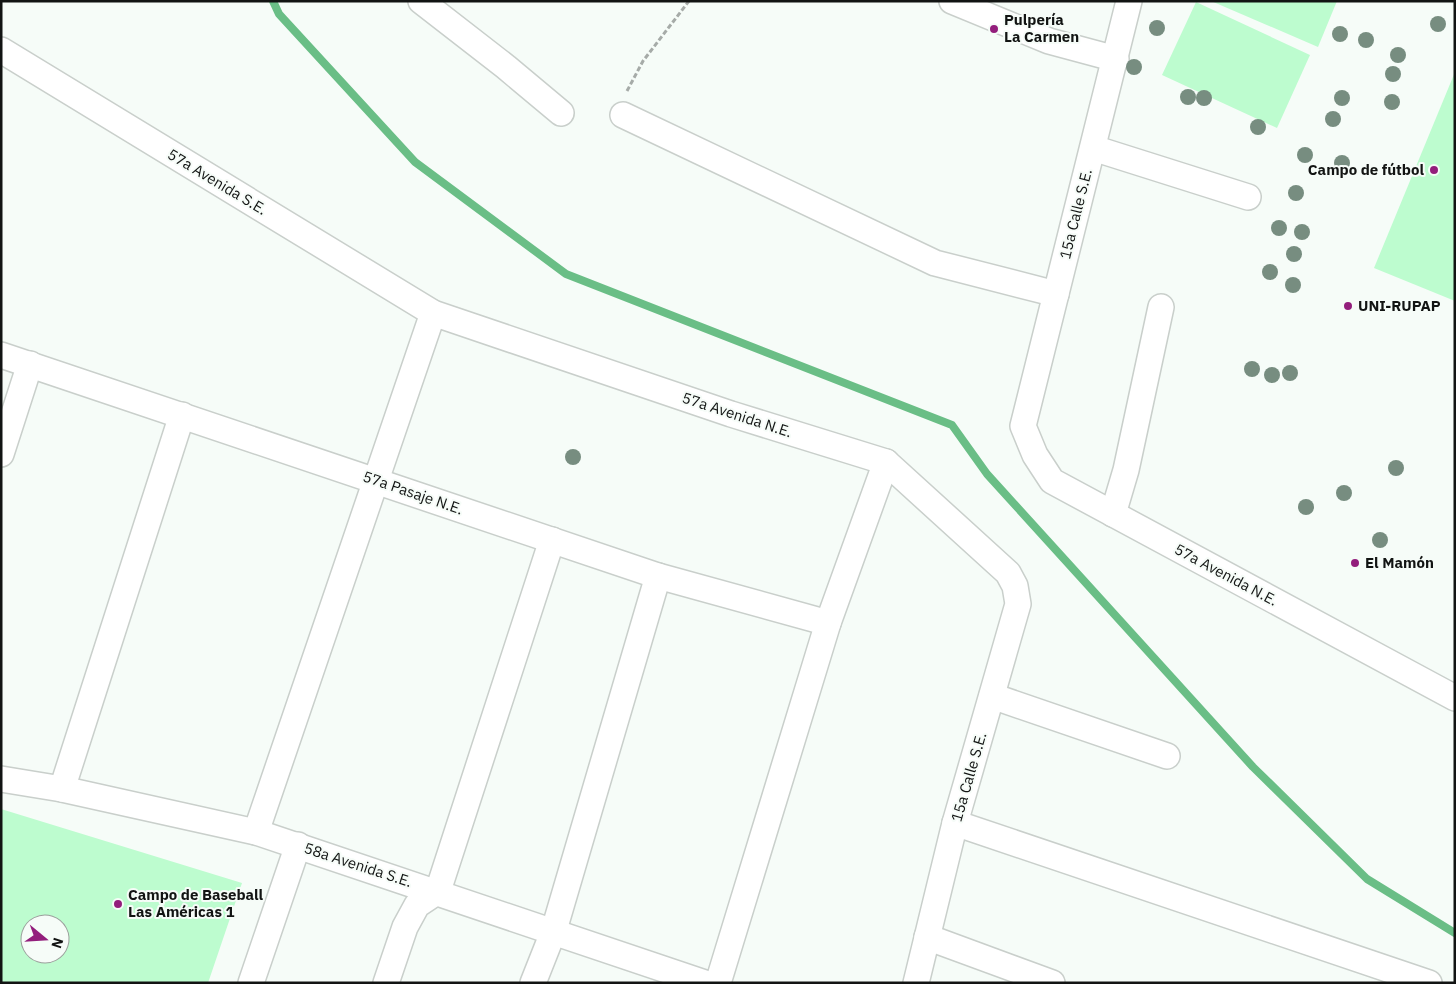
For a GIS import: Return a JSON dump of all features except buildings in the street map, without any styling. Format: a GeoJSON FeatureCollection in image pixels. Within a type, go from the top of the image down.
{"type":"FeatureCollection","features":[{"type":"Feature","properties":{"kind":"street"},"geometry":{"type":"LineString","coordinates":[[421,1],[506,67],[561,114]]}},
{"type":"Feature","properties":{"kind":"street"},"geometry":{"type":"LineString","coordinates":[[952,1],[1049,41],[1116,59]]}},
{"type":"Feature","properties":{"kind":"street","name":"15a Calle S.E."},"geometry":{"type":"LineString","coordinates":[[1023,426],[1129,1]]}},
{"type":"Feature","properties":{"kind":"street","name":"57a Avenida S.E."},"geometry":{"type":"LineString","coordinates":[[1,50],[433,313]]}},
{"type":"Feature","properties":{"kind":"street"},"geometry":{"type":"LineString","coordinates":[[623,115],[935,263],[1056,294]]}},
{"type":"Feature","properties":{"kind":"street"},"geometry":{"type":"LineString","coordinates":[[1093,148],[1248,197]]}},
{"type":"Feature","properties":{"kind":"street"},"geometry":{"type":"LineString","coordinates":[[1113,514],[1126,470],[1161,307]]}},
{"type":"Feature","properties":{"kind":"street"},"geometry":{"type":"LineString","coordinates":[[256,832],[433,313]]}},
{"type":"Feature","properties":{"kind":"street","name":"57a Avenida N.E."},"geometry":{"type":"LineString","coordinates":[[433,313],[731,414],[886,462],[1008,573]]}},
{"type":"Feature","properties":{"kind":"street","name":"57a Pasaje N.E."},"geometry":{"type":"LineString","coordinates":[[1,355],[658,576],[828,623]]}},
{"type":"Feature","properties":{"kind":"street"},"geometry":{"type":"LineString","coordinates":[[1,454],[30,364]]}},
{"type":"Feature","properties":{"kind":"street"},"geometry":{"type":"LineString","coordinates":[[62,789],[182,415]]}},
{"type":"Feature","properties":{"kind":"street","name":"57a Avenida N.E."},"geometry":{"type":"LineString","coordinates":[[1023,426],[1035,455],[1052,481],[1455,698]]}},
{"type":"Feature","properties":{"kind":"street"},"geometry":{"type":"LineString","coordinates":[[718,983],[828,623],[886,462]]}},
{"type":"Feature","properties":{"kind":"street"},"geometry":{"type":"LineString","coordinates":[[386,983],[405,927],[417,904],[438,891],[552,540]]}},
{"type":"Feature","properties":{"kind":"street","name":"15a Calle S.E."},"geometry":{"type":"LineString","coordinates":[[916,983],[956,823],[1018,604],[1015,586],[1008,573]]}},
{"type":"Feature","properties":{"kind":"street"},"geometry":{"type":"LineString","coordinates":[[533,983],[554,930],[658,576]]}},
{"type":"Feature","properties":{"kind":"street"},"geometry":{"type":"LineString","coordinates":[[992,696],[1167,756]]}},
{"type":"Feature","properties":{"kind":"street","name":"58a Avenida S.E."},"geometry":{"type":"LineString","coordinates":[[1,779],[62,789],[256,832],[554,930],[660,975],[705,983]]}},
{"type":"Feature","properties":{"kind":"street"},"geometry":{"type":"LineString","coordinates":[[956,823],[1429,983]]}},
{"type":"Feature","properties":{"kind":"street"},"geometry":{"type":"LineString","coordinates":[[251,983],[298,845]]}},
{"type":"Feature","properties":{"kind":"street"},"geometry":{"type":"LineString","coordinates":[[927,937],[1052,983]]}},
{"type":"Feature","properties":{"kind":"path"},"geometry":{"type":"LineString","coordinates":[[623,115],[621,109],[623,100],[643,61],[689,1]]}},
{"type":"Feature","properties":{"kind":"green space"},"geometry":{"type":"Polygon","coordinates":[[[1211,1],[1337,1],[1318,47],[1211,1]]]}},
{"type":"Feature","properties":{"kind":"green space"},"geometry":{"type":"Polygon","coordinates":[[[1196,2],[1310,55],[1277,128],[1162,75],[1196,2]]]}},
{"type":"Feature","properties":{"kind":"green space","name":"Campo de fútbol"},"geometry":{"type":"Polygon","coordinates":[[[1455,72],[1455,301],[1374,268],[1455,72]]]}},
{"type":"Feature","properties":{"kind":"green space","name":"Campo de Baseball Las Américas 1"},"geometry":{"type":"Polygon","coordinates":[[[1,809],[242,883],[208,983],[1,983],[1,809]]]}},
{"type":"Feature","properties":{"kind":"waterway"},"geometry":{"type":"LineString","coordinates":[[273,1],[279,14],[415,162],[566,274],[952,425],[987,474],[1253,767],[1367,879],[1455,933]]}},
{"type":"Feature","properties":{"kind":"place","name":"Pulpería La Carmen"},"geometry":{"type":"Point","coordinates":[994,29]}},
{"type":"Feature","properties":{"kind":"place","name":"Campo de fútbol"},"geometry":{"type":"Point","coordinates":[1434,170]}},
{"type":"Feature","properties":{"kind":"place","name":"UNI-RUPAP"},"geometry":{"type":"Point","coordinates":[1348,306]}},
{"type":"Feature","properties":{"kind":"place","name":"El Mamón"},"geometry":{"type":"Point","coordinates":[1355,563]}},
{"type":"Feature","properties":{"kind":"place","name":"Campo de Baseball Las Américas 1"},"geometry":{"type":"Point","coordinates":[118,904]}}]}
